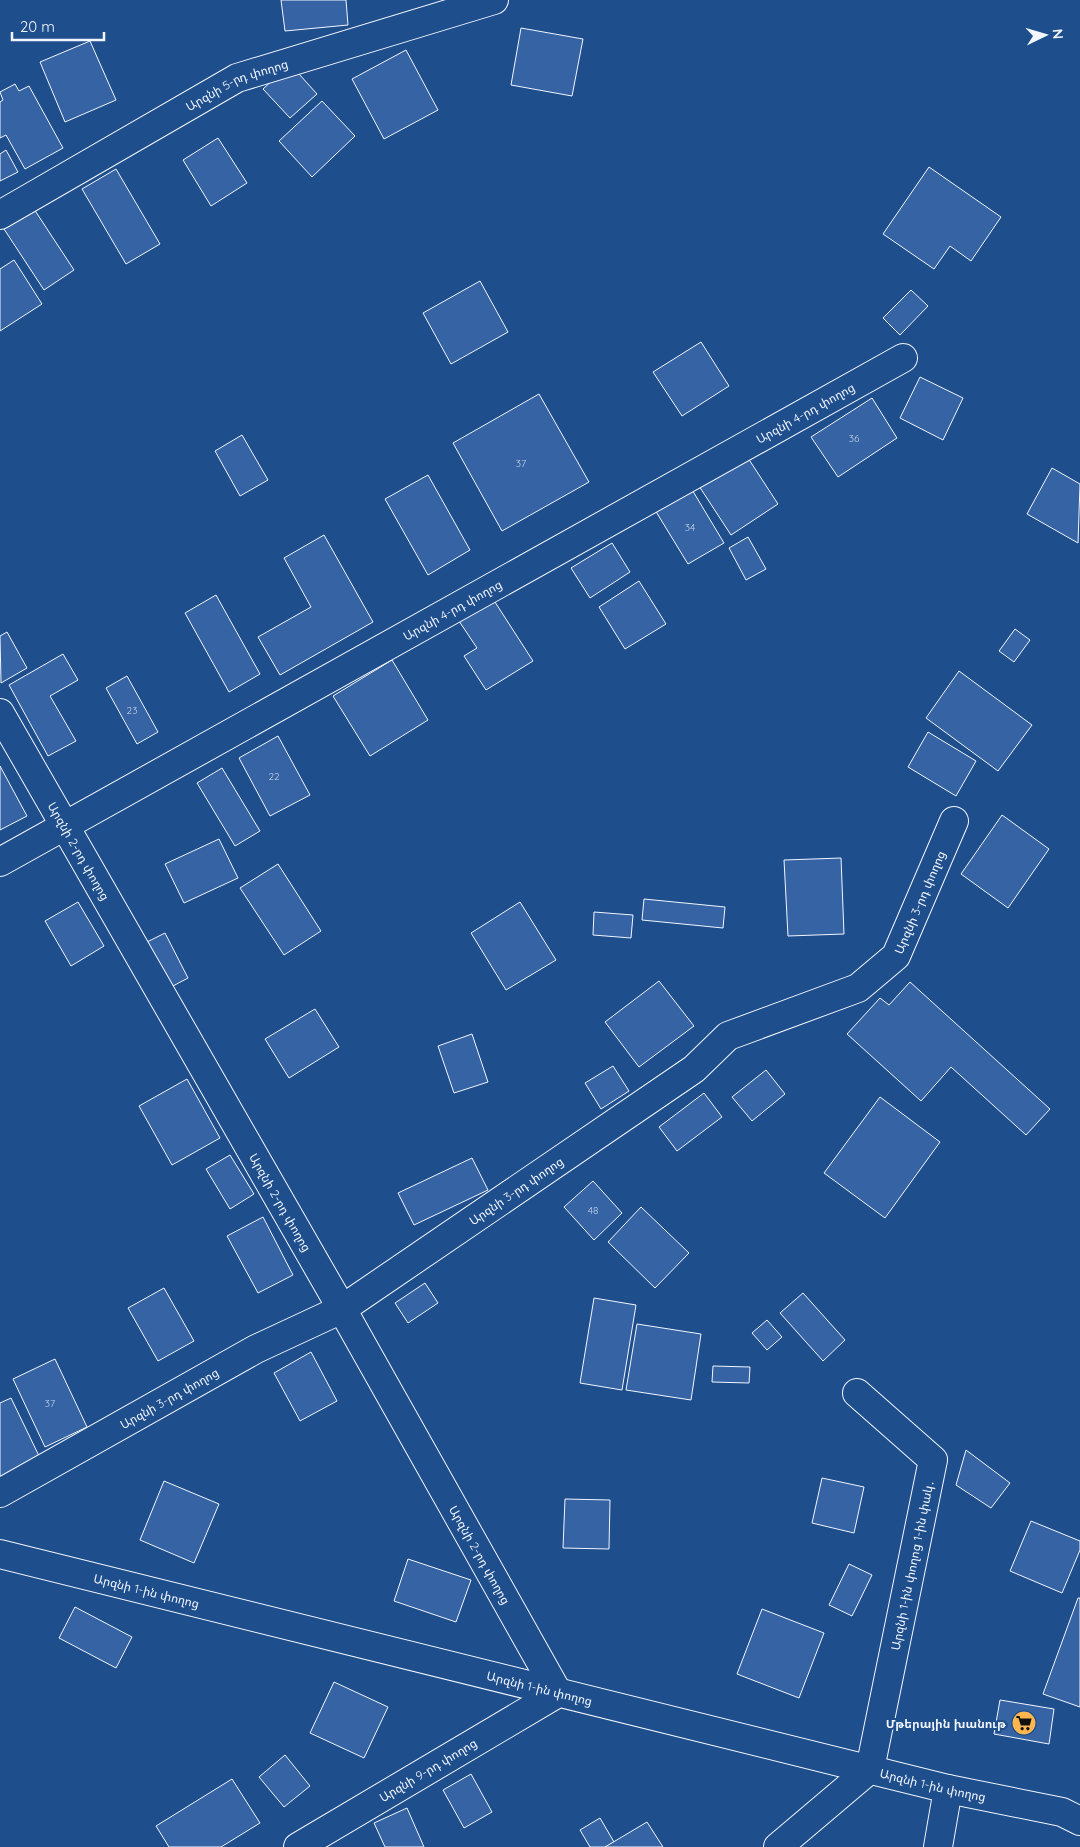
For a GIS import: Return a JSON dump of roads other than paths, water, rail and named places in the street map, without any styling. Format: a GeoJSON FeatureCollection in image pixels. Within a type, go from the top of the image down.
{"type":"FeatureCollection","features":[{"type":"Feature","properties":{"kind":"street","name":"Արզնի 5-րդ փողոց"},"geometry":{"type":"LineString","coordinates":[[0,215],[238,78],[494,0]]}},
{"type":"Feature","properties":{"kind":"street","name":"Արզնի 4-րդ փողոց"},"geometry":{"type":"LineString","coordinates":[[0,862],[903,358]]}},
{"type":"Feature","properties":{"kind":"street","name":"Արզնի 2-րդ փողոց"},"geometry":{"type":"LineString","coordinates":[[0,713],[342,1309],[558,1693]]}},
{"type":"Feature","properties":{"kind":"street","name":"Արզնի 3-րդ փողոց"},"geometry":{"type":"LineString","coordinates":[[0,1493],[256,1349],[342,1309],[694,1069],[728,1036],[858,988],[896,956],[954,821]]}},
{"type":"Feature","properties":{"kind":"street","name":"Արզնի 1-ին փողոց 1-ին փակ․"},"geometry":{"type":"LineString","coordinates":[[857,1393],[933,1460],[870,1770]]}},
{"type":"Feature","properties":{"kind":"street","name":"Արզնի 1-ին փողոց"},"geometry":{"type":"LineString","coordinates":[[0,1554],[948,1789],[1062,1812],[1080,1821]]}},
{"type":"Feature","properties":{"kind":"street","name":"Արզնի 9-րդ փողոց"},"geometry":{"type":"LineString","coordinates":[[298,1847],[558,1693]]}},
{"type":"Feature","properties":{"kind":"street"},"geometry":{"type":"LineString","coordinates":[[778,1847],[870,1770]]}},
{"type":"Feature","properties":{"kind":"street"},"geometry":{"type":"LineString","coordinates":[[938,1847],[948,1789]]}},
{"type":"Feature","properties":{"kind":"place","name":"Մթերային խանութ"},"geometry":{"type":"Point","coordinates":[1024,1723]}}]}
